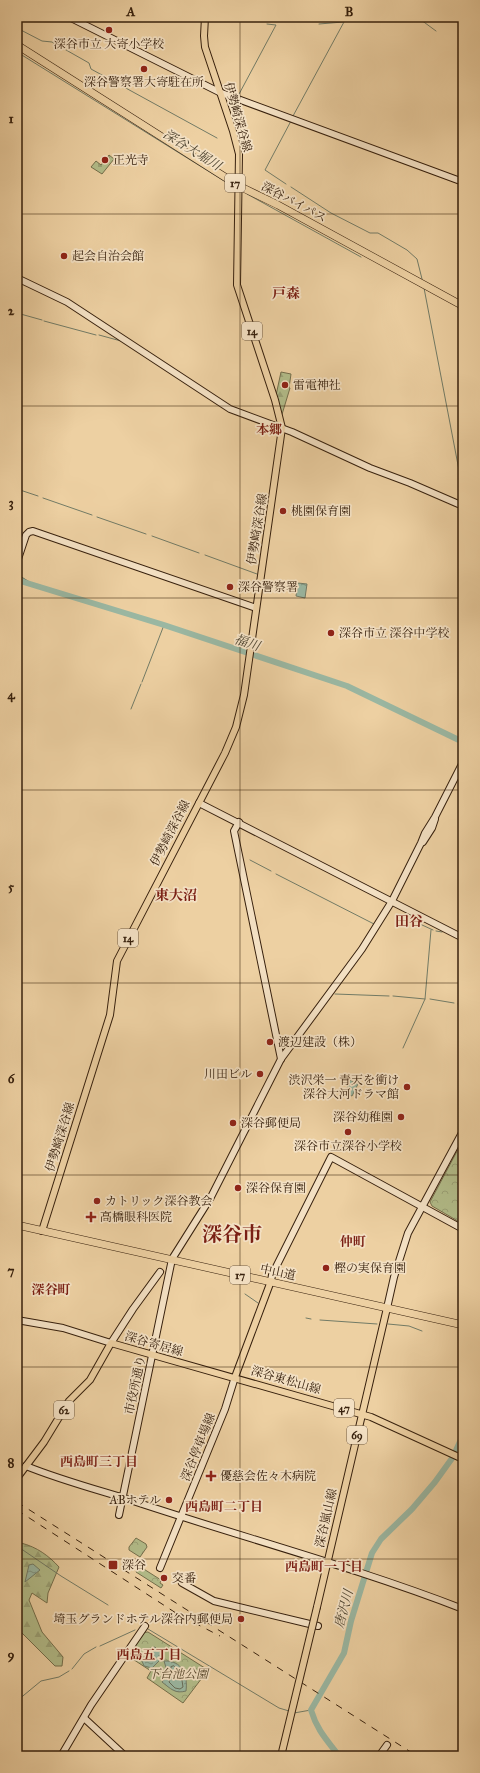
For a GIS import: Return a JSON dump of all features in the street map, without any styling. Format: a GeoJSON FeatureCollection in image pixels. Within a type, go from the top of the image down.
{"type":"FeatureCollection","features":[{"type":"Feature","properties":{"kind":"highway","name":"深谷バイパス"},"geometry":{"type":"LineString","coordinates":[[17,45],[239,186],[278,205],[463,306]]}},
{"type":"Feature","properties":{"kind":"highway","name":"中山道"},"geometry":{"type":"LineString","coordinates":[[17,1225],[463,1325]]}},
{"type":"Feature","properties":{"kind":"main road","name":"伊勢崎深谷線"},"geometry":{"type":"LineString","coordinates":[[42,1231],[110,1015],[117,961],[227,748],[236,727],[242,702],[251,647],[282,428],[275,400],[237,285],[239,186],[238,154],[233,131],[205,47],[205,17]]}},
{"type":"Feature","properties":{"kind":"main road","name":"深谷東松山線"},"geometry":{"type":"LineString","coordinates":[[271,1281],[235,1377],[362,1414],[388,1424],[460,1457]]}},
{"type":"Feature","properties":{"kind":"main road","name":"深谷嵐山線"},"geometry":{"type":"LineString","coordinates":[[282,1754],[387,1308]]}},
{"type":"Feature","properties":{"kind":"main road","name":"深谷寄居線"},"geometry":{"type":"LineString","coordinates":[[17,1478],[69,1401],[90,1380],[111,1343],[235,1377]]}},
{"type":"Feature","properties":{"kind":"street"},"geometry":{"type":"LineString","coordinates":[[70,17],[219,92],[463,182]]}},
{"type":"Feature","properties":{"kind":"street"},"geometry":{"type":"LineString","coordinates":[[17,278],[67,302],[230,409],[282,428],[370,468],[410,483],[463,506]]}},
{"type":"Feature","properties":{"kind":"street"},"geometry":{"type":"LineString","coordinates":[[17,562],[26,535],[33,531],[256,608]]}},
{"type":"Feature","properties":{"kind":"street"},"geometry":{"type":"LineString","coordinates":[[172,1259],[211,1197],[281,1059],[362,949],[392,901],[422,843],[432,828],[435,816],[463,762]]}},
{"type":"Feature","properties":{"kind":"street"},"geometry":{"type":"LineString","coordinates":[[199,803],[239,822],[463,938]]}},
{"type":"Feature","properties":{"kind":"street"},"geometry":{"type":"LineString","coordinates":[[239,822],[234,831],[281,1059]]}},
{"type":"Feature","properties":{"kind":"street"},"geometry":{"type":"LineString","coordinates":[[387,1308],[400,1254],[422,1206],[463,1131]]}},
{"type":"Feature","properties":{"kind":"street"},"geometry":{"type":"LineString","coordinates":[[271,1281],[272,1275],[331,1157],[463,1229]]}},
{"type":"Feature","properties":{"kind":"street","name":"市役所通り"},"geometry":{"type":"LineString","coordinates":[[119,1515],[172,1259]]}},
{"type":"Feature","properties":{"kind":"street"},"geometry":{"type":"LineString","coordinates":[[17,1320],[63,1328],[111,1343],[133,1309],[160,1272]]}},
{"type":"Feature","properties":{"kind":"street","name":"深谷停車場線"},"geometry":{"type":"LineString","coordinates":[[160,1568],[225,1409],[235,1377]]}},
{"type":"Feature","properties":{"kind":"street"},"geometry":{"type":"LineString","coordinates":[[26,1466],[181,1518],[359,1572],[463,1609]]}},
{"type":"Feature","properties":{"kind":"street"},"geometry":{"type":"LineString","coordinates":[[182,1583],[214,1601],[318,1626]]}},
{"type":"Feature","properties":{"kind":"street"},"geometry":{"type":"LineString","coordinates":[[61,1756],[84,1718],[145,1626]]}},
{"type":"Feature","properties":{"kind":"street"},"geometry":{"type":"LineString","coordinates":[[84,1718],[125,1756]]}},
{"type":"Feature","properties":{"kind":"street"},"geometry":{"type":"LineString","coordinates":[[379,1756],[387,1744]]}},
{"type":"Feature","properties":{"kind":"green space"},"geometry":{"type":"Polygon","coordinates":[[[109,155],[114,159],[102,174],[91,167],[96,161],[101,165],[109,155]]]}},
{"type":"Feature","properties":{"kind":"green space"},"geometry":{"type":"Polygon","coordinates":[[[281,372],[291,374],[290,388],[280,421],[275,400],[281,372]]]}},
{"type":"Feature","properties":{"kind":"green space"},"geometry":{"type":"Polygon","coordinates":[[[463,1140],[463,1224],[432,1206],[430,1202],[463,1140]]]}},
{"type":"Feature","properties":{"kind":"green space"},"geometry":{"type":"Polygon","coordinates":[[[136,1538],[146,1544],[147,1547],[140,1557],[129,1550],[129,1547],[136,1538]]]}},
{"type":"Feature","properties":{"kind":"green space"},"geometry":{"type":"Polygon","coordinates":[[[21,1543],[42,1552],[59,1567],[48,1593],[47,1603],[32,1593],[29,1600],[42,1632],[63,1657],[62,1666],[55,1666],[17,1628],[17,1546],[21,1543]]]}},
{"type":"Feature","properties":{"kind":"green space"},"geometry":{"type":"Polygon","coordinates":[[[139,1566],[161,1580],[160,1583],[163,1585],[161,1588],[136,1572],[139,1566]]]}},
{"type":"Feature","properties":{"kind":"green space","name":"下台池公園"},"geometry":{"type":"Polygon","coordinates":[[[148,1632],[208,1670],[183,1703],[147,1678],[151,1671],[125,1654],[140,1633],[148,1632]]]}},
{"type":"Feature","properties":{"kind":"water"},"geometry":{"type":"Polygon","coordinates":[[[17,575],[20,576],[36,586],[17,582],[17,575]]]}},
{"type":"Feature","properties":{"kind":"water"},"geometry":{"type":"Polygon","coordinates":[[[298,583],[307,584],[305,598],[296,596],[298,583]]]}},
{"type":"Feature","properties":{"kind":"water"},"geometry":{"type":"Polygon","coordinates":[[[350,1080],[358,1084],[352,1096],[345,1093],[350,1080]]]}},
{"type":"Feature","properties":{"kind":"water"},"geometry":{"type":"Polygon","coordinates":[[[33,1564],[40,1570],[25,1582],[29,1565],[33,1564]]]}},
{"type":"Feature","properties":{"kind":"water"},"geometry":{"type":"Polygon","coordinates":[[[155,1647],[164,1656],[152,1668],[144,1666],[142,1661],[148,1649],[155,1647]]]}},
{"type":"Feature","properties":{"kind":"water"},"geometry":{"type":"Polygon","coordinates":[[[164,1661],[175,1663],[185,1674],[186,1691],[176,1691],[162,1682],[168,1674],[164,1661]]]}},
{"type":"Feature","properties":{"kind":"waterway"},"geometry":{"type":"LineString","coordinates":[[417,17],[436,31]]}},
{"type":"Feature","properties":{"kind":"waterway"},"geometry":{"type":"LineString","coordinates":[[319,24],[343,22]]}},
{"type":"Feature","properties":{"kind":"waterway"},"geometry":{"type":"LineString","coordinates":[[293,116],[344,22]]}},
{"type":"Feature","properties":{"kind":"waterway"},"geometry":{"type":"LineString","coordinates":[[238,96],[276,25],[267,24]]}},
{"type":"Feature","properties":{"kind":"waterway"},"geometry":{"type":"LineString","coordinates":[[17,28],[42,41],[52,42],[89,63],[91,69],[217,138]]}},
{"type":"Feature","properties":{"kind":"waterway","name":"深谷大堀川"},"geometry":{"type":"LineString","coordinates":[[17,52],[229,184]]}},
{"type":"Feature","properties":{"kind":"waterway"},"geometry":{"type":"LineString","coordinates":[[286,184],[265,170],[291,121]]}},
{"type":"Feature","properties":{"kind":"waterway","name":"深谷大堀川"},"geometry":{"type":"LineString","coordinates":[[291,187],[331,213],[370,233],[378,233],[407,250],[417,259],[422,279]]}},
{"type":"Feature","properties":{"kind":"waterway","name":"深谷大堀川"},"geometry":{"type":"LineString","coordinates":[[247,194],[361,257]]}},
{"type":"Feature","properties":{"kind":"waterway","name":"深谷大堀川"},"geometry":{"type":"LineString","coordinates":[[424,288],[463,491]]}},
{"type":"Feature","properties":{"kind":"waterway"},"geometry":{"type":"LineString","coordinates":[[17,313],[42,320]]}},
{"type":"Feature","properties":{"kind":"waterway"},"geometry":{"type":"LineString","coordinates":[[44,321],[96,335]]}},
{"type":"Feature","properties":{"kind":"waterway"},"geometry":{"type":"LineString","coordinates":[[99,335],[121,341]]}},
{"type":"Feature","properties":{"kind":"waterway"},"geometry":{"type":"LineString","coordinates":[[17,489],[38,496]]}},
{"type":"Feature","properties":{"kind":"waterway"},"geometry":{"type":"LineString","coordinates":[[43,498],[92,515]]}},
{"type":"Feature","properties":{"kind":"waterway"},"geometry":{"type":"LineString","coordinates":[[97,517],[146,534]]}},
{"type":"Feature","properties":{"kind":"waterway"},"geometry":{"type":"LineString","coordinates":[[152,536],[199,553]]}},
{"type":"Feature","properties":{"kind":"waterway"},"geometry":{"type":"LineString","coordinates":[[205,555],[257,574]]}},
{"type":"Feature","properties":{"kind":"waterway","name":"福川"},"geometry":{"type":"LineString","coordinates":[[17,580],[164,625],[347,686],[463,742]]}},
{"type":"Feature","properties":{"kind":"waterway"},"geometry":{"type":"LineString","coordinates":[[142,682],[164,625]]}},
{"type":"Feature","properties":{"kind":"waterway"},"geometry":{"type":"LineString","coordinates":[[131,709],[141,684]]}},
{"type":"Feature","properties":{"kind":"waterway"},"geometry":{"type":"LineString","coordinates":[[250,860],[271,871]]}},
{"type":"Feature","properties":{"kind":"waterway"},"geometry":{"type":"LineString","coordinates":[[276,874],[374,924]]}},
{"type":"Feature","properties":{"kind":"waterway"},"geometry":{"type":"LineString","coordinates":[[409,919],[433,930]]}},
{"type":"Feature","properties":{"kind":"waterway"},"geometry":{"type":"LineString","coordinates":[[403,1048],[425,999],[431,930]]}},
{"type":"Feature","properties":{"kind":"waterway"},"geometry":{"type":"LineString","coordinates":[[436,931],[442,932]]}},
{"type":"Feature","properties":{"kind":"waterway"},"geometry":{"type":"LineString","coordinates":[[335,994],[389,996]]}},
{"type":"Feature","properties":{"kind":"waterway"},"geometry":{"type":"LineString","coordinates":[[393,996],[425,999]]}},
{"type":"Feature","properties":{"kind":"waterway"},"geometry":{"type":"LineString","coordinates":[[430,999],[454,1003]]}},
{"type":"Feature","properties":{"kind":"waterway"},"geometry":{"type":"LineString","coordinates":[[458,1004],[463,1005]]}},
{"type":"Feature","properties":{"kind":"waterway"},"geometry":{"type":"LineString","coordinates":[[245,1294],[258,1303]]}},
{"type":"Feature","properties":{"kind":"waterway"},"geometry":{"type":"LineString","coordinates":[[306,1318],[311,1319]]}},
{"type":"Feature","properties":{"kind":"waterway"},"geometry":{"type":"LineString","coordinates":[[320,1320],[377,1324]]}},
{"type":"Feature","properties":{"kind":"waterway"},"geometry":{"type":"LineString","coordinates":[[388,1324],[409,1326],[422,1331]]}},
{"type":"Feature","properties":{"kind":"waterway","name":"唐沢川"},"geometry":{"type":"LineString","coordinates":[[339,1756],[319,1729],[311,1710],[344,1653],[351,1621],[372,1553],[381,1539],[412,1509],[435,1482],[453,1457],[463,1435]]}},
{"type":"Feature","properties":{"kind":"waterway"},"geometry":{"type":"LineString","coordinates":[[17,1546],[61,1576],[108,1605]]}},
{"type":"Feature","properties":{"kind":"waterway"},"geometry":{"type":"LineString","coordinates":[[148,1629],[279,1708],[289,1711]]}},
{"type":"Feature","properties":{"kind":"waterway"},"geometry":{"type":"LineString","coordinates":[[100,1646],[135,1630]]}},
{"type":"Feature","properties":{"kind":"waterway"},"geometry":{"type":"LineString","coordinates":[[72,1669],[84,1654],[96,1647]]}},
{"type":"Feature","properties":{"kind":"waterway"},"geometry":{"type":"LineString","coordinates":[[18,1700],[41,1681],[59,1677],[69,1671]]}},
{"type":"Feature","properties":{"kind":"waterway"},"geometry":{"type":"LineString","coordinates":[[294,1713],[311,1710]]}},
{"type":"Feature","properties":{"kind":"railway"},"geometry":{"type":"LineString","coordinates":[[17,1502],[417,1756]]}},
{"type":"Feature","properties":{"kind":"railway"},"geometry":{"type":"LineString","coordinates":[[17,1510],[179,1615],[220,1636]]}},
{"type":"Feature","properties":{"kind":"place","name":"深谷市立 大寄小学校"},"geometry":{"type":"Point","coordinates":[109,30]}},
{"type":"Feature","properties":{"kind":"place","name":"深谷警察署大寄駐在所"},"geometry":{"type":"Point","coordinates":[144,69]}},
{"type":"Feature","properties":{"kind":"place","name":"正光寺"},"geometry":{"type":"Point","coordinates":[105,160]}},
{"type":"Feature","properties":{"kind":"place","name":"起会自治会館"},"geometry":{"type":"Point","coordinates":[64,256]}},
{"type":"Feature","properties":{"kind":"place","name":"雷電神社"},"geometry":{"type":"Point","coordinates":[285,385]}},
{"type":"Feature","properties":{"kind":"place","name":"桃園保育園"},"geometry":{"type":"Point","coordinates":[283,511]}},
{"type":"Feature","properties":{"kind":"place","name":"深谷警察署"},"geometry":{"type":"Point","coordinates":[230,587]}},
{"type":"Feature","properties":{"kind":"place","name":"深谷市立 深谷中学校"},"geometry":{"type":"Point","coordinates":[331,633]}},
{"type":"Feature","properties":{"kind":"place","name":"渡辺建設（株）"},"geometry":{"type":"Point","coordinates":[270,1042]}},
{"type":"Feature","properties":{"kind":"place","name":"川田ビル"},"geometry":{"type":"Point","coordinates":[260,1074]}},
{"type":"Feature","properties":{"kind":"place","name":"渋沢栄一 青天を衝け 深谷大河ドラマ館"},"geometry":{"type":"Point","coordinates":[407,1087]}},
{"type":"Feature","properties":{"kind":"place","name":"深谷幼稚園"},"geometry":{"type":"Point","coordinates":[401,1117]}},
{"type":"Feature","properties":{"kind":"place","name":"深谷郵便局"},"geometry":{"type":"Point","coordinates":[233,1123]}},
{"type":"Feature","properties":{"kind":"place","name":"深谷市立深谷小学校"},"geometry":{"type":"Point","coordinates":[348,1132]}},
{"type":"Feature","properties":{"kind":"place","name":"深谷保育園"},"geometry":{"type":"Point","coordinates":[238,1188]}},
{"type":"Feature","properties":{"kind":"place","name":"カトリック深谷教会"},"geometry":{"type":"Point","coordinates":[97,1201]}},
{"type":"Feature","properties":{"kind":"place","name":"高橋眼科医院"},"geometry":{"type":"Point","coordinates":[91,1217]}},
{"type":"Feature","properties":{"kind":"place","name":"樫の実保育園"},"geometry":{"type":"Point","coordinates":[326,1268]}},
{"type":"Feature","properties":{"kind":"place","name":"優慈会佐々木病院"},"geometry":{"type":"Point","coordinates":[211,1476]}},
{"type":"Feature","properties":{"kind":"place","name":"ABホテル"},"geometry":{"type":"Point","coordinates":[169,1500]}},
{"type":"Feature","properties":{"kind":"place","name":"深谷"},"geometry":{"type":"Point","coordinates":[113,1565]}},
{"type":"Feature","properties":{"kind":"place","name":"交番"},"geometry":{"type":"Point","coordinates":[164,1578]}},
{"type":"Feature","properties":{"kind":"place","name":"埼玉グランドホテル深谷内郵便局"},"geometry":{"type":"Point","coordinates":[241,1619]}},
{"type":"Feature","properties":{"kind":"district","name":"戸森"},"geometry":{"type":"Point","coordinates":[286,293]}},
{"type":"Feature","properties":{"kind":"district","name":"本郷"},"geometry":{"type":"Point","coordinates":[269,430]}},
{"type":"Feature","properties":{"kind":"district","name":"東大沼"},"geometry":{"type":"Point","coordinates":[176,895]}},
{"type":"Feature","properties":{"kind":"district","name":"田谷"},"geometry":{"type":"Point","coordinates":[409,921]}},
{"type":"Feature","properties":{"kind":"district","name":"深谷市"},"geometry":{"type":"Point","coordinates":[232,1234]}},
{"type":"Feature","properties":{"kind":"district","name":"仲町"},"geometry":{"type":"Point","coordinates":[353,1242]}},
{"type":"Feature","properties":{"kind":"district","name":"深谷町"},"geometry":{"type":"Point","coordinates":[51,1290]}},
{"type":"Feature","properties":{"kind":"district","name":"西島町三丁目"},"geometry":{"type":"Point","coordinates":[99,1462]}},
{"type":"Feature","properties":{"kind":"district","name":"西島町二丁目"},"geometry":{"type":"Point","coordinates":[224,1507]}},
{"type":"Feature","properties":{"kind":"district","name":"西島町一丁目"},"geometry":{"type":"Point","coordinates":[324,1567]}},
{"type":"Feature","properties":{"kind":"district","name":"西島五丁目"},"geometry":{"type":"Point","coordinates":[149,1655]}}]}
